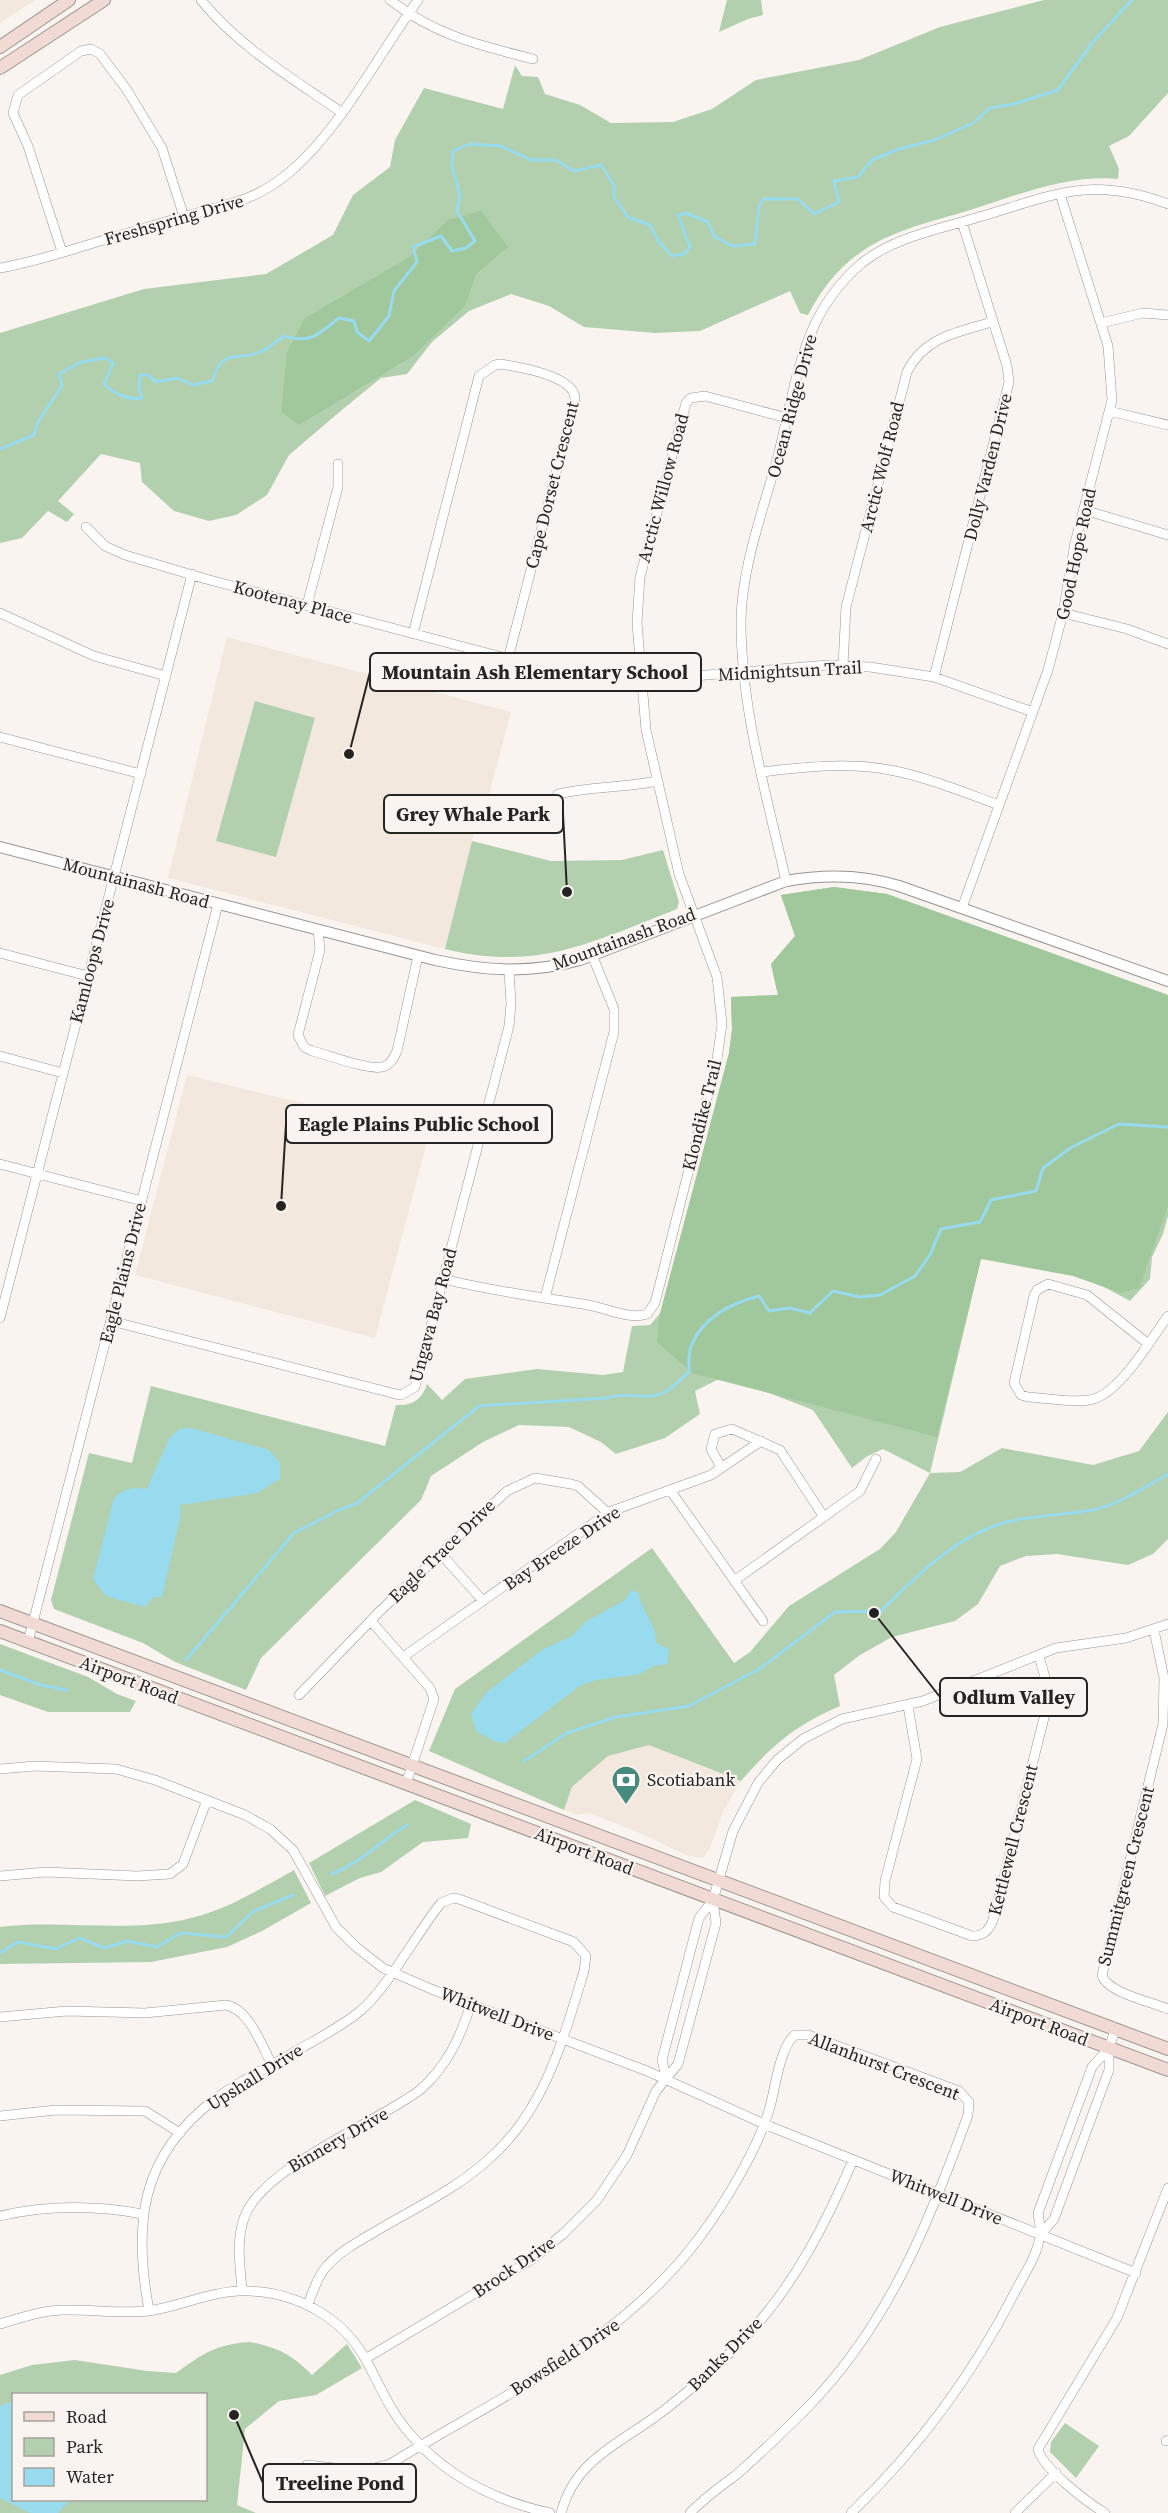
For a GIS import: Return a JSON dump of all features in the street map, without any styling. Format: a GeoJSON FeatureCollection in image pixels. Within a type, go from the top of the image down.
{"type":"FeatureCollection","features":[{"type":"Feature","properties":{"kind":"main road"},"geometry":{"type":"LineString","coordinates":[[0,46],[69,0]]}},
{"type":"Feature","properties":{"kind":"main road"},"geometry":{"type":"LineString","coordinates":[[0,68],[104,0]]}},
{"type":"Feature","properties":{"kind":"main road","name":"Airport Road"},"geometry":{"type":"LineString","coordinates":[[0,1611],[1168,2049]]}},
{"type":"Feature","properties":{"kind":"main road","name":"Airport Road"},"geometry":{"type":"LineString","coordinates":[[0,1631],[1168,2070]]}},
{"type":"Feature","properties":{"kind":"street"},"geometry":{"type":"LineString","coordinates":[[201,0],[219,22],[341,112]]}},
{"type":"Feature","properties":{"kind":"street"},"geometry":{"type":"LineString","coordinates":[[390,0],[408,14],[447,34],[533,59]]}},
{"type":"Feature","properties":{"kind":"street","name":"Freshspring Drive"},"geometry":{"type":"LineString","coordinates":[[0,267],[42,260],[62,252],[222,208],[256,196],[291,171],[321,140],[418,0]]}},
{"type":"Feature","properties":{"kind":"street"},"geometry":{"type":"LineString","coordinates":[[62,252],[28,146],[13,113],[14,102],[18,95],[81,51],[91,49],[100,54],[139,109],[162,148],[184,217]]}},
{"type":"Feature","properties":{"kind":"street","name":"Ocean Ridge Drive"},"geometry":{"type":"LineString","coordinates":[[786,881],[750,725],[741,623],[744,588],[813,327],[828,301],[845,279],[873,255],[894,244],[962,222],[1089,188],[1126,190],[1168,204]]}},
{"type":"Feature","properties":{"kind":"street","name":"Good Hope Road"},"geometry":{"type":"LineString","coordinates":[[962,908],[1033,712],[1064,613],[1075,543],[1109,411],[1113,379],[1101,323],[1060,194]]}},
{"type":"Feature","properties":{"kind":"street","name":"Dolly Varden Drive"},"geometry":{"type":"LineString","coordinates":[[934,677],[1008,391],[1006,366],[962,222]]}},
{"type":"Feature","properties":{"kind":"street"},"geometry":{"type":"LineString","coordinates":[[1101,323],[1143,313],[1168,315]]}},
{"type":"Feature","properties":{"kind":"street","name":"Arctic Wolf Road"},"geometry":{"type":"LineString","coordinates":[[843,665],[846,607],[907,372],[921,351],[934,341],[993,322]]}},
{"type":"Feature","properties":{"kind":"street","name":"Cape Dorset Crescent"},"geometry":{"type":"LineString","coordinates":[[413,634],[479,376],[500,364],[561,379],[574,389],[575,399],[508,659]]}},
{"type":"Feature","properties":{"kind":"street","name":"Arctic Willow Road"},"geometry":{"type":"LineString","coordinates":[[641,681],[637,622],[640,577],[686,403],[691,398],[705,396],[788,418]]}},
{"type":"Feature","properties":{"kind":"street"},"geometry":{"type":"LineString","coordinates":[[1109,411],[1168,426]]}},
{"type":"Feature","properties":{"kind":"street"},"geometry":{"type":"LineString","coordinates":[[307,605],[338,487],[338,464]]}},
{"type":"Feature","properties":{"kind":"street"},"geometry":{"type":"LineString","coordinates":[[1084,510],[1168,535]]}},
{"type":"Feature","properties":{"kind":"street","name":"Kootenay Place"},"geometry":{"type":"LineString","coordinates":[[86,527],[105,546],[125,555],[508,659]]}},
{"type":"Feature","properties":{"kind":"street","name":"Kamloops Drive"},"geometry":{"type":"LineString","coordinates":[[0,1318],[192,574]]}},
{"type":"Feature","properties":{"kind":"street"},"geometry":{"type":"LineString","coordinates":[[0,613],[94,656],[166,676]]}},
{"type":"Feature","properties":{"kind":"street"},"geometry":{"type":"LineString","coordinates":[[1064,613],[1127,629],[1168,644]]}},
{"type":"Feature","properties":{"kind":"street","name":"Midnightsun Trail"},"geometry":{"type":"LineString","coordinates":[[508,659],[599,682],[641,681],[843,665],[883,668],[934,677],[1033,712]]}},
{"type":"Feature","properties":{"kind":"street","name":"Klondike Trail"},"geometry":{"type":"LineString","coordinates":[[545,1298],[633,1316],[647,1314],[655,1303],[721,1036],[719,988],[679,874],[646,730],[641,681]]}},
{"type":"Feature","properties":{"kind":"street"},"geometry":{"type":"LineString","coordinates":[[0,737],[141,774]]}},
{"type":"Feature","properties":{"kind":"street"},"geometry":{"type":"LineString","coordinates":[[762,772],[834,766],[889,770],[924,778],[999,805]]}},
{"type":"Feature","properties":{"kind":"street"},"geometry":{"type":"LineString","coordinates":[[558,794],[587,787],[619,788],[657,781]]}},
{"type":"Feature","properties":{"kind":"street","name":"Mountainash Road"},"geometry":{"type":"LineString","coordinates":[[0,847],[418,956],[476,969],[509,971],[558,966],[592,955],[786,881],[836,875],[870,878],[1168,981]]}},
{"type":"Feature","properties":{"kind":"street","name":"Eagle Plains Drive"},"geometry":{"type":"LineString","coordinates":[[28,1642],[218,904]]}},
{"type":"Feature","properties":{"kind":"street"},"geometry":{"type":"LineString","coordinates":[[318,930],[320,950],[298,1035],[304,1047],[335,1057],[381,1068],[389,1064],[397,1051],[418,956]]}},
{"type":"Feature","properties":{"kind":"street"},"geometry":{"type":"LineString","coordinates":[[0,953],[88,976]]}},
{"type":"Feature","properties":{"kind":"street"},"geometry":{"type":"LineString","coordinates":[[443,1279],[488,1291],[545,1298],[614,1032],[614,1009],[592,955]]}},
{"type":"Feature","properties":{"kind":"street","name":"Ungava Bay Road"},"geometry":{"type":"LineString","coordinates":[[111,1321],[401,1395],[415,1387],[509,1026],[511,1005],[509,971]]}},
{"type":"Feature","properties":{"kind":"street"},"geometry":{"type":"LineString","coordinates":[[0,1056],[63,1073]]}},
{"type":"Feature","properties":{"kind":"street"},"geometry":{"type":"LineString","coordinates":[[0,1164],[142,1201]]}},
{"type":"Feature","properties":{"kind":"street"},"geometry":{"type":"LineString","coordinates":[[1148,1343],[1087,1295],[1048,1284],[1036,1290],[1014,1383],[1021,1395],[1028,1397],[1082,1401],[1100,1398],[1113,1389],[1148,1343],[1168,1316]]}},
{"type":"Feature","properties":{"kind":"street"},"geometry":{"type":"LineString","coordinates":[[721,1467],[711,1449],[715,1434],[732,1429],[780,1450],[824,1517]]}},
{"type":"Feature","properties":{"kind":"street","name":"Bay Breeze Drive"},"geometry":{"type":"LineString","coordinates":[[403,1657],[608,1513],[618,1507],[711,1475],[761,1441]]}},
{"type":"Feature","properties":{"kind":"street"},"geometry":{"type":"LineString","coordinates":[[734,1581],[860,1491],[876,1459]]}},
{"type":"Feature","properties":{"kind":"street","name":"Eagle Trace Drive"},"geometry":{"type":"LineString","coordinates":[[299,1695],[370,1621],[502,1494],[530,1479],[578,1486],[608,1513]]}},
{"type":"Feature","properties":{"kind":"street"},"geometry":{"type":"LineString","coordinates":[[670,1490],[763,1621]]}},
{"type":"Feature","properties":{"kind":"street"},"geometry":{"type":"LineString","coordinates":[[441,1554],[483,1601]]}},
{"type":"Feature","properties":{"kind":"street"},"geometry":{"type":"LineString","coordinates":[[370,1621],[430,1688],[434,1699],[406,1784]]}},
{"type":"Feature","properties":{"kind":"street","name":"Brock Drive"},"geometry":{"type":"LineString","coordinates":[[365,2359],[512,2272],[563,2234],[597,2199],[615,2174],[634,2142],[656,2091],[678,2064],[716,1923],[713,1900],[733,1831],[758,1783],[788,1750],[819,1729],[842,1719],[908,1706],[1066,1646],[1126,1638],[1168,1624]]}},
{"type":"Feature","properties":{"kind":"street","name":"Summitgreen Crescent"},"geometry":{"type":"LineString","coordinates":[[1154,1630],[1164,1678],[1163,1724],[1102,1975],[1103,1981],[1112,1988],[1168,2009]]}},
{"type":"Feature","properties":{"kind":"street","name":"Kettlewell Crescent"},"geometry":{"type":"LineString","coordinates":[[908,1706],[917,1759],[885,1881],[884,1897],[894,1907],[972,1936],[979,1936],[987,1932],[993,1920],[1046,1710],[1047,1688],[1039,1656]]}},
{"type":"Feature","properties":{"kind":"street","name":"Whitwell Drive"},"geometry":{"type":"LineString","coordinates":[[0,1768],[35,1766],[116,1769],[207,1800],[254,1819],[281,1838],[298,1858],[336,1927],[370,1959],[391,1972],[666,2078],[764,2124],[1136,2273]]}},
{"type":"Feature","properties":{"kind":"street"},"geometry":{"type":"LineString","coordinates":[[0,1876],[46,1872],[137,1876],[170,1874],[183,1864],[207,1800]]}},
{"type":"Feature","properties":{"kind":"street","name":"Upshall Drive"},"geometry":{"type":"LineString","coordinates":[[149,2310],[140,2253],[142,2214],[158,2168],[180,2133],[217,2098],[357,2014],[441,1903],[453,1898],[574,1942],[582,1950],[586,1963],[563,2039],[538,2099],[518,2128],[498,2152],[464,2179],[342,2253],[321,2274],[308,2304]]}},
{"type":"Feature","properties":{"kind":"street","name":"Brock Drive"},"geometry":{"type":"LineString","coordinates":[[666,2078],[662,2060],[699,1918],[713,1900]]}},
{"type":"Feature","properties":{"kind":"street","name":"Binnery Drive"},"geometry":{"type":"LineString","coordinates":[[242,2290],[239,2236],[245,2216],[256,2195],[283,2172],[420,2090],[432,2079],[454,2050],[471,2004]]}},
{"type":"Feature","properties":{"kind":"street"},"geometry":{"type":"LineString","coordinates":[[0,2017],[67,2011],[163,2012],[233,2006],[244,2016],[272,2065]]}},
{"type":"Feature","properties":{"kind":"street"},"geometry":{"type":"LineString","coordinates":[[1040,2235],[1054,2219],[1109,2070],[1109,2048],[1115,2030]]}},
{"type":"Feature","properties":{"kind":"street","name":"Allanhurst Crescent"},"geometry":{"type":"LineString","coordinates":[[764,2124],[786,2046],[790,2039],[801,2034],[959,2091],[966,2096],[970,2108],[940,2194]]}},
{"type":"Feature","properties":{"kind":"street"},"geometry":{"type":"LineString","coordinates":[[851,2513],[905,2455],[949,2400],[1008,2306],[1037,2248],[1040,2235],[1038,2212],[1092,2067],[1109,2048]]}},
{"type":"Feature","properties":{"kind":"street"},"geometry":{"type":"LineString","coordinates":[[0,2116],[56,2110],[145,2111],[180,2133]]}},
{"type":"Feature","properties":{"kind":"street","name":"Bowsfield Drive"},"geometry":{"type":"LineString","coordinates":[[307,2465],[372,2470],[390,2464],[577,2354],[640,2304],[688,2253],[730,2193],[764,2124]]}},
{"type":"Feature","properties":{"kind":"street","name":"Banks Drive"},"geometry":{"type":"LineString","coordinates":[[561,2513],[569,2490],[585,2465],[670,2406],[719,2363],[759,2321],[794,2274],[819,2234],[853,2160]]}},
{"type":"Feature","properties":{"kind":"street"},"geometry":{"type":"LineString","coordinates":[[1105,2513],[1087,2501],[1043,2461],[1038,2449],[1107,2336],[1136,2273],[1168,2188]]}},
{"type":"Feature","properties":{"kind":"street"},"geometry":{"type":"LineString","coordinates":[[690,2513],[773,2442],[808,2407],[849,2358],[900,2280],[940,2194]]}},
{"type":"Feature","properties":{"kind":"street"},"geometry":{"type":"LineString","coordinates":[[0,2216],[57,2207],[96,2208],[142,2214]]}},
{"type":"Feature","properties":{"kind":"street"},"geometry":{"type":"LineString","coordinates":[[0,2324],[52,2311],[149,2310],[242,2290],[271,2293],[308,2304],[343,2331],[365,2359],[390,2407],[421,2445],[454,2473],[487,2493],[512,2504],[550,2513]]}},
{"type":"Feature","properties":{"kind":"street"},"geometry":{"type":"LineString","coordinates":[[1015,2513],[1056,2473]]}},
{"type":"Feature","properties":{"kind":"shaded area"},"geometry":{"type":"Polygon","coordinates":[[[0,0],[35,0],[0,23],[0,0]]]}},
{"type":"Feature","properties":{"kind":"shaded area"},"geometry":{"type":"Polygon","coordinates":[[[227,637],[511,712],[488,798],[483,797],[445,949],[168,878],[227,637]]]}},
{"type":"Feature","properties":{"kind":"shaded area"},"geometry":{"type":"Polygon","coordinates":[[[187,1075],[429,1134],[375,1338],[135,1275],[187,1075]]]}},
{"type":"Feature","properties":{"kind":"shaded area"},"geometry":{"type":"Polygon","coordinates":[[[649,1745],[741,1781],[724,1810],[710,1848],[703,1858],[688,1856],[642,1834],[589,1813],[578,1815],[564,1810],[572,1788],[608,1756],[649,1745]]]}},
{"type":"Feature","properties":{"kind":"green space"},"geometry":{"type":"Polygon","coordinates":[[[727,0],[761,0],[763,15],[719,32],[727,0]]]}},
{"type":"Feature","properties":{"kind":"green space"},"geometry":{"type":"Polygon","coordinates":[[[1044,0],[1168,0],[1168,93],[1129,136],[1109,146],[1119,169],[1118,179],[1099,178],[1041,187],[896,233],[869,247],[842,267],[823,290],[808,315],[800,313],[790,291],[700,331],[655,333],[584,327],[549,306],[511,294],[469,311],[432,342],[407,374],[381,378],[289,455],[267,495],[236,515],[209,521],[174,511],[142,482],[140,463],[101,454],[58,501],[74,514],[67,522],[48,511],[22,538],[0,543],[0,333],[144,289],[266,274],[333,235],[353,195],[390,167],[395,140],[424,88],[503,109],[515,65],[522,76],[538,77],[545,94],[580,105],[611,123],[673,122],[712,109],[756,80],[859,60],[940,27],[1044,0]]]}},
{"type":"Feature","properties":{"kind":"green space"},"geometry":{"type":"Polygon","coordinates":[[[481,211],[508,247],[476,274],[465,306],[413,356],[299,425],[281,412],[287,352],[305,318],[408,258],[448,220],[481,211]]]}},
{"type":"Feature","properties":{"kind":"green space"},"geometry":{"type":"Polygon","coordinates":[[[255,701],[315,718],[276,857],[216,841],[255,701]]]}},
{"type":"Feature","properties":{"kind":"green space"},"geometry":{"type":"Polygon","coordinates":[[[472,841],[551,861],[622,860],[663,850],[679,902],[677,909],[591,942],[537,955],[509,957],[478,955],[445,949],[472,841]]]}},
{"type":"Feature","properties":{"kind":"green space"},"geometry":{"type":"Polygon","coordinates":[[[834,887],[887,894],[1168,995],[1168,1216],[1163,1234],[1152,1257],[1150,1279],[1130,1301],[1052,1259],[981,1259],[930,1473],[883,1449],[866,1457],[852,1468],[813,1410],[725,1376],[695,1391],[700,1414],[665,1438],[616,1454],[601,1442],[569,1427],[519,1425],[483,1442],[431,1476],[421,1500],[261,1658],[246,1690],[175,1662],[143,1643],[54,1609],[51,1600],[89,1453],[132,1463],[151,1386],[385,1446],[396,1405],[416,1401],[427,1384],[442,1400],[465,1379],[537,1369],[603,1375],[623,1372],[632,1326],[650,1325],[662,1311],[729,1053],[732,1030],[731,997],[778,995],[771,964],[795,936],[781,895],[834,887]]]}},
{"type":"Feature","properties":{"kind":"green space"},"geometry":{"type":"Polygon","coordinates":[[[834,887],[887,894],[1168,995],[1168,1206],[1139,1288],[1121,1293],[1073,1276],[981,1259],[937,1437],[692,1373],[657,1342],[659,1317],[729,1053],[732,1030],[731,997],[778,995],[771,964],[795,936],[781,895],[834,887]]]}},
{"type":"Feature","properties":{"kind":"green space"},"geometry":{"type":"Polygon","coordinates":[[[1168,1412],[1168,1539],[1153,1554],[1128,1565],[1057,1554],[1026,1556],[1000,1566],[978,1604],[955,1621],[892,1637],[860,1655],[834,1675],[840,1706],[810,1721],[774,1746],[741,1781],[649,1745],[608,1756],[572,1787],[564,1810],[429,1751],[455,1689],[652,1548],[734,1663],[750,1652],[789,1606],[880,1549],[896,1532],[930,1473],[960,1472],[1002,1448],[1093,1465],[1139,1451],[1168,1412]]]}},
{"type":"Feature","properties":{"kind":"green space"},"geometry":{"type":"Polygon","coordinates":[[[0,1644],[88,1677],[117,1694],[136,1701],[130,1712],[48,1712],[0,1695],[0,1644]]]}},
{"type":"Feature","properties":{"kind":"green space"},"geometry":{"type":"Polygon","coordinates":[[[415,1800],[471,1824],[468,1838],[423,1842],[381,1872],[360,1878],[325,1896],[309,1863],[415,1800]]]}},
{"type":"Feature","properties":{"kind":"green space"},"geometry":{"type":"Polygon","coordinates":[[[294,1870],[311,1903],[262,1931],[227,1947],[151,1962],[0,1964],[0,1927],[48,1924],[120,1926],[168,1923],[218,1909],[294,1870]]]}},
{"type":"Feature","properties":{"kind":"green space"},"geometry":{"type":"Polygon","coordinates":[[[250,2342],[269,2347],[291,2357],[312,2375],[347,2344],[362,2368],[316,2395],[279,2401],[245,2429],[237,2505],[256,2513],[0,2513],[0,2375],[32,2365],[75,2360],[176,2373],[210,2351],[227,2345],[250,2342]]]}},
{"type":"Feature","properties":{"kind":"green space"},"geometry":{"type":"Polygon","coordinates":[[[1065,2423],[1099,2446],[1076,2478],[1050,2452],[1051,2442],[1065,2423]]]}},
{"type":"Feature","properties":{"kind":"water"},"geometry":{"type":"Polygon","coordinates":[[[191,1428],[269,1450],[280,1463],[280,1479],[257,1493],[180,1505],[181,1514],[162,1597],[153,1597],[145,1607],[106,1596],[93,1579],[114,1498],[129,1489],[147,1489],[169,1439],[179,1429],[191,1428]]]}},
{"type":"Feature","properties":{"kind":"water"},"geometry":{"type":"Polygon","coordinates":[[[631,1590],[639,1593],[654,1631],[656,1643],[669,1649],[667,1664],[653,1666],[640,1674],[597,1680],[581,1685],[505,1743],[496,1742],[476,1731],[471,1714],[486,1693],[542,1650],[572,1636],[585,1622],[625,1600],[631,1590]]]}},
{"type":"Feature","properties":{"kind":"water"},"geometry":{"type":"Polygon","coordinates":[[[12,2401],[12,2501],[69,2501],[58,2513],[30,2513],[0,2498],[0,2406],[12,2401]]]}},
{"type":"Feature","properties":{"kind":"waterway"},"geometry":{"type":"LineString","coordinates":[[0,449],[34,435],[38,422],[62,386],[59,374],[81,362],[105,358],[113,363],[104,384],[121,396],[137,399],[142,398],[139,389],[140,375],[148,375],[156,382],[177,378],[193,385],[212,381],[216,370],[226,359],[260,352],[284,336],[301,339],[314,336],[339,318],[354,321],[357,332],[369,341],[389,316],[394,291],[417,262],[413,247],[441,236],[452,251],[466,248],[475,241],[457,211],[460,195],[452,167],[453,151],[469,144],[501,146],[531,160],[556,160],[574,171],[601,165],[614,185],[614,197],[628,217],[650,225],[659,242],[672,256],[684,254],[690,247],[678,215],[686,213],[708,222],[714,236],[732,246],[755,244],[759,207],[763,199],[798,199],[814,214],[839,202],[834,181],[858,177],[872,160],[899,149],[935,140],[973,123],[990,108],[1014,104],[1058,90],[1092,43],[1132,0]]}},
{"type":"Feature","properties":{"kind":"waterway"},"geometry":{"type":"LineString","coordinates":[[186,1660],[294,1533],[356,1504],[479,1406],[607,1398],[621,1395],[649,1396],[663,1393],[689,1372],[690,1350],[697,1334],[711,1319],[729,1307],[759,1296],[769,1311],[790,1308],[810,1313],[833,1291],[860,1297],[880,1295],[915,1276],[931,1253],[941,1229],[980,1222],[991,1200],[1036,1191],[1043,1168],[1072,1147],[1119,1124],[1168,1127]]}},
{"type":"Feature","properties":{"kind":"waterway"},"geometry":{"type":"LineString","coordinates":[[524,1761],[567,1733],[616,1717],[689,1706],[761,1668],[835,1612],[881,1611],[938,1558],[988,1528],[1039,1516],[1093,1510],[1132,1495],[1168,1474]]}},
{"type":"Feature","properties":{"kind":"waterway"},"geometry":{"type":"LineString","coordinates":[[0,1670],[41,1685],[67,1690]]}},
{"type":"Feature","properties":{"kind":"waterway"},"geometry":{"type":"LineString","coordinates":[[332,1874],[362,1858],[407,1825]]}},
{"type":"Feature","properties":{"kind":"waterway"},"geometry":{"type":"LineString","coordinates":[[0,1953],[18,1942],[56,1949],[79,1938],[105,1948],[127,1941],[157,1947],[181,1933],[226,1937],[254,1911],[293,1895]]}},
{"type":"Feature","properties":{"kind":"place","name":"Mountain Ash Elementary School"},"geometry":{"type":"Point","coordinates":[349,754]}},
{"type":"Feature","properties":{"kind":"place","name":"Grey Whale Park"},"geometry":{"type":"Point","coordinates":[567,892]}},
{"type":"Feature","properties":{"kind":"place","name":"Eagle Plains Public School"},"geometry":{"type":"Point","coordinates":[281,1206]}},
{"type":"Feature","properties":{"kind":"place","name":"Odlum Valley"},"geometry":{"type":"Point","coordinates":[874,1613]}},
{"type":"Feature","properties":{"kind":"place","name":"Scotiabank"},"geometry":{"type":"Point","coordinates":[626,1806]}},
{"type":"Feature","properties":{"kind":"place","name":"Treeline Pond"},"geometry":{"type":"Point","coordinates":[234,2415]}}]}
